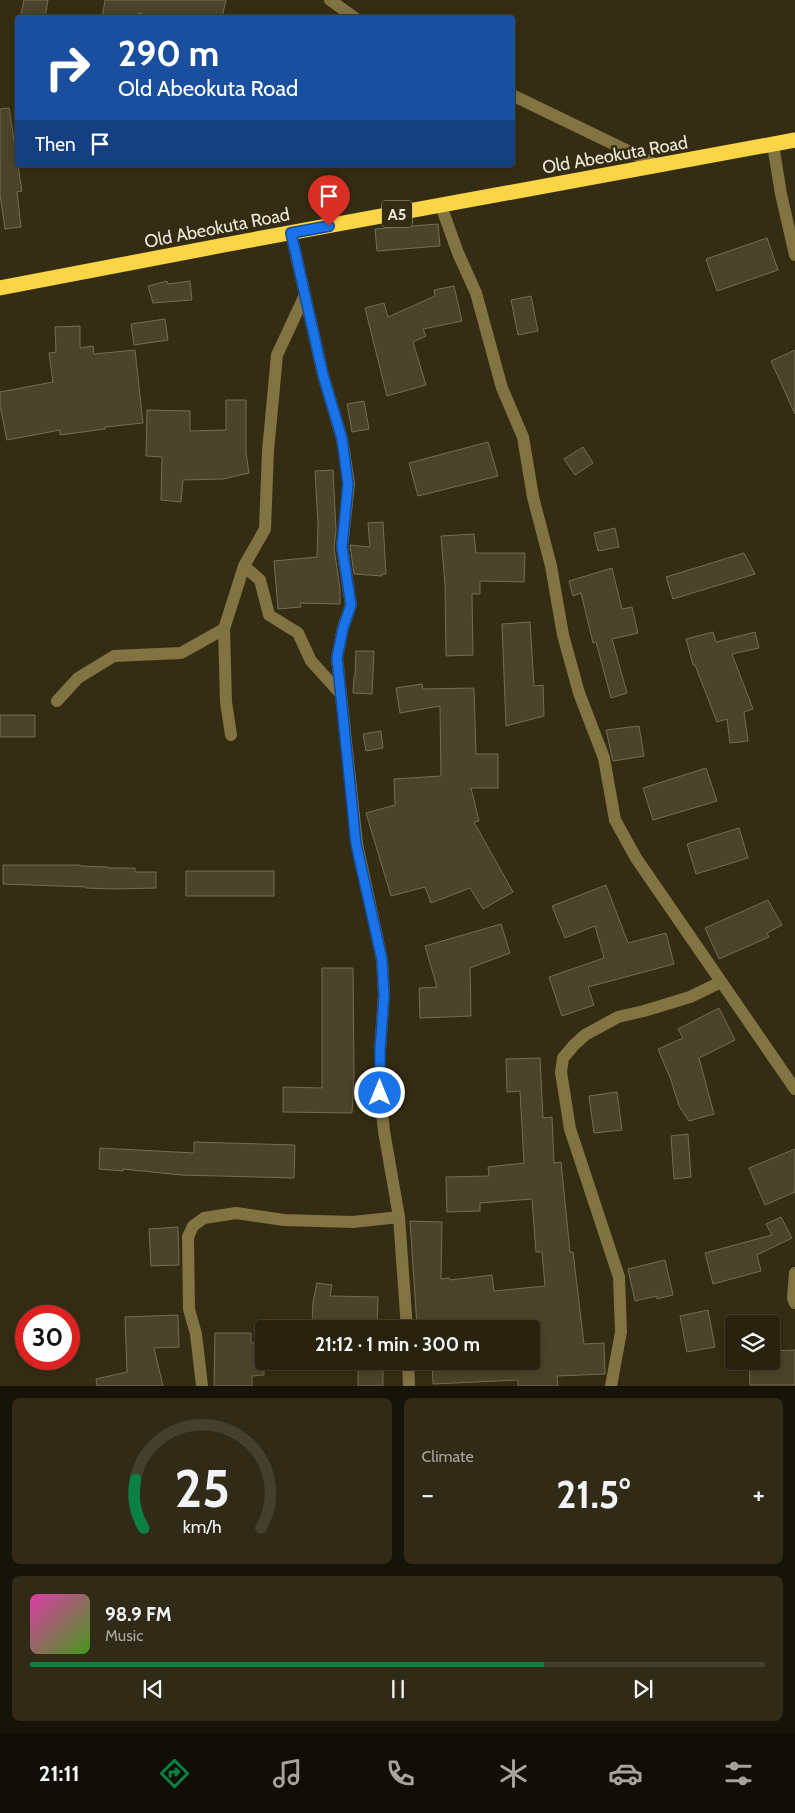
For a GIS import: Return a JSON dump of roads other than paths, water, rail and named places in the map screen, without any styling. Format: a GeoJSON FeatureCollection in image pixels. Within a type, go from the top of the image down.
{"type":"FeatureCollection","features":[{"type":"Feature","properties":{"kind":"highway","name":"Old Abeokuta Road"},"geometry":{"type":"LineString","coordinates":[[0,288],[795,140]]}},
{"type":"Feature","properties":{"kind":"street"},"geometry":{"type":"LineString","coordinates":[[330,0],[351,15]]}},
{"type":"Feature","properties":{"kind":"street"},"geometry":{"type":"LineString","coordinates":[[515,96],[659,166]]}},
{"type":"Feature","properties":{"kind":"street"},"geometry":{"type":"LineString","coordinates":[[772,145],[795,255]]}},
{"type":"Feature","properties":{"kind":"street"},"geometry":{"type":"LineString","coordinates":[[442,206],[458,253],[476,293],[502,388],[523,437],[533,497],[551,566],[563,636],[579,693],[604,758],[615,820],[636,858],[795,1089]]}},
{"type":"Feature","properties":{"kind":"street"},"geometry":{"type":"LineString","coordinates":[[291,233],[323,375],[342,439],[348,484],[342,547],[351,605],[343,628],[337,658],[356,844],[382,960],[384,996],[380,1050],[380,1093],[384,1131],[399,1217],[406,1320]]}},
{"type":"Feature","properties":{"kind":"street"},"geometry":{"type":"LineString","coordinates":[[231,735],[226,702],[224,629],[244,566],[265,529],[268,452],[277,355],[305,295]]}},
{"type":"Feature","properties":{"kind":"street"},"geometry":{"type":"LineString","coordinates":[[244,566],[260,580],[270,615],[298,633],[312,661],[340,693]]}},
{"type":"Feature","properties":{"kind":"street"},"geometry":{"type":"LineString","coordinates":[[57,701],[78,678],[114,656],[181,653],[224,629]]}},
{"type":"Feature","properties":{"kind":"street"},"geometry":{"type":"LineString","coordinates":[[612,1386],[622,1332],[618,1278],[570,1129],[561,1072],[563,1058],[585,1035],[618,1017],[644,1011],[690,996],[721,982]]}},
{"type":"Feature","properties":{"kind":"street"},"geometry":{"type":"LineString","coordinates":[[202,1386],[196,1334],[189,1309],[188,1237],[194,1226],[204,1218],[236,1213],[284,1220],[353,1222],[399,1217]]}},
{"type":"Feature","properties":{"kind":"street"},"geometry":{"type":"LineString","coordinates":[[795,1273],[793,1298],[795,1304]]}},
{"type":"Feature","properties":{"kind":"street"},"geometry":{"type":"LineString","coordinates":[[408,1370],[409,1386]]}}]}
